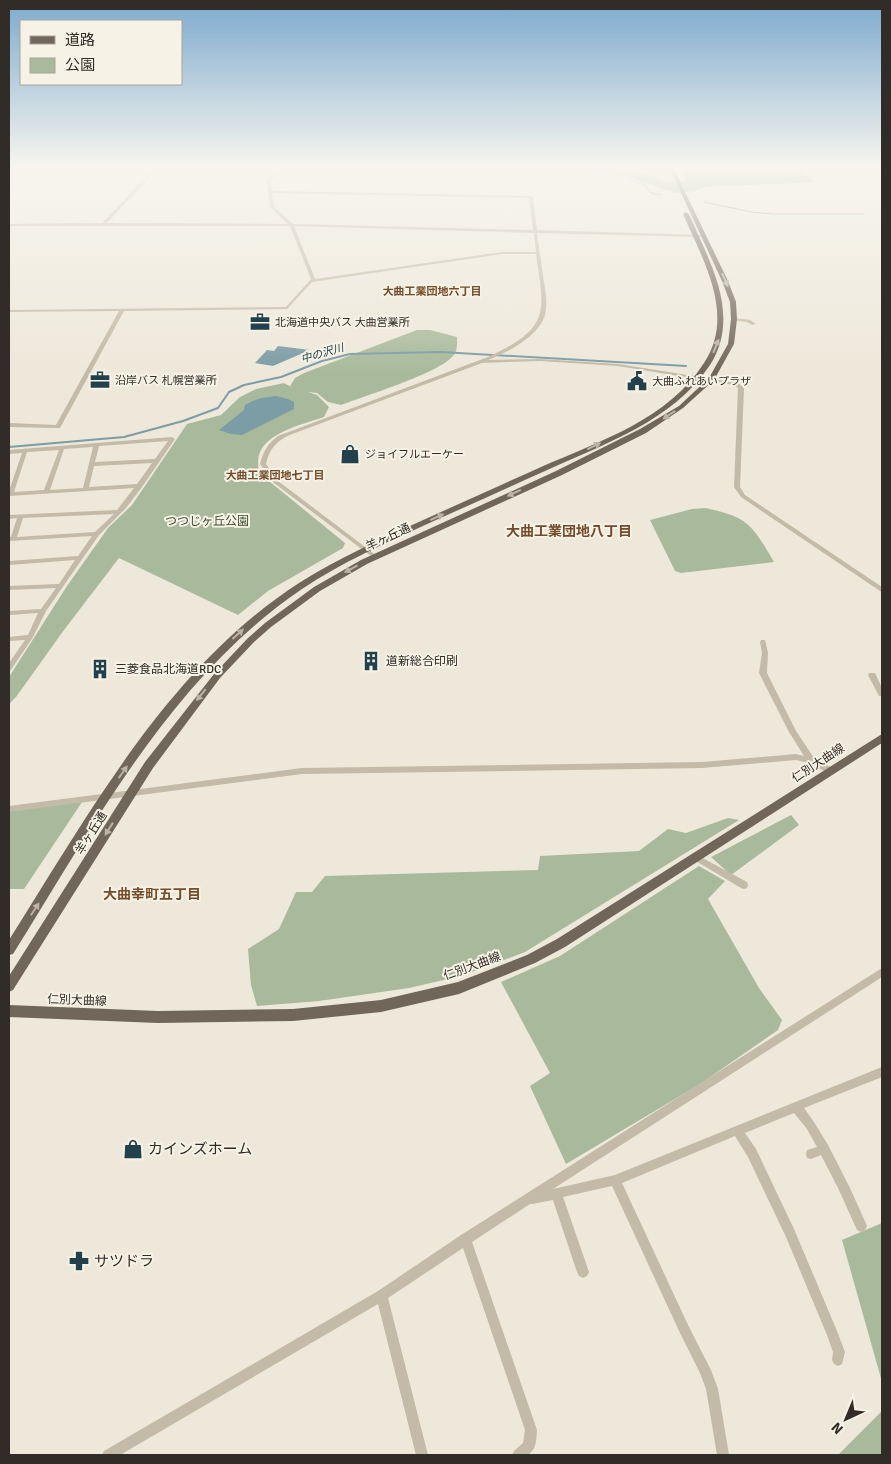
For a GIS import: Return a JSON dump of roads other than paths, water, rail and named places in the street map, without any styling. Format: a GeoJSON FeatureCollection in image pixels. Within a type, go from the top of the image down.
{"type":"FeatureCollection","features":[{"type":"Feature","properties":{"kind":"main road","name":"羊ヶ丘通"},"geometry":{"type":"LineString","coordinates":[[9,950],[107,796],[178,698],[216,654],[259,616],[286,596],[335,565],[640,423],[682,393],[698,377],[719,344],[722,310],[714,280],[694,236]]}},
{"type":"Feature","properties":{"kind":"main road","name":"羊ヶ丘通"},"geometry":{"type":"LineString","coordinates":[[9,986],[131,793],[196,702],[217,676],[251,640],[317,589],[375,557],[628,439],[681,407],[712,379],[731,344],[734,320],[733,302],[725,280],[704,236]]}},
{"type":"Feature","properties":{"kind":"main road","name":"仁別大曲線"},"geometry":{"type":"LineString","coordinates":[[9,1012],[158,1016],[293,1015],[381,1006],[460,988],[530,959],[561,943],[697,858],[882,738]]}},
{"type":"Feature","properties":{"kind":"street"},"geometry":{"type":"LineString","coordinates":[[295,235],[313,281]]}},
{"type":"Feature","properties":{"kind":"street"},"geometry":{"type":"LineString","coordinates":[[375,557],[276,482],[263,464],[266,450],[275,440],[285,435],[480,362],[513,346],[534,328],[542,316],[544,300],[536,235]]}},
{"type":"Feature","properties":{"kind":"street"},"geometry":{"type":"LineString","coordinates":[[676,235],[704,236]]}},
{"type":"Feature","properties":{"kind":"street"},"geometry":{"type":"LineString","coordinates":[[9,311],[283,309],[288,308],[313,281],[502,252],[538,253]]}},
{"type":"Feature","properties":{"kind":"street"},"geometry":{"type":"LineString","coordinates":[[9,425],[58,427],[122,310]]}},
{"type":"Feature","properties":{"kind":"street"},"geometry":{"type":"LineString","coordinates":[[734,320],[748,320],[754,324]]}},
{"type":"Feature","properties":{"kind":"street"},"geometry":{"type":"LineString","coordinates":[[480,362],[540,360],[618,365],[736,384],[741,388],[737,486],[743,496],[882,590]]}},
{"type":"Feature","properties":{"kind":"street"},"geometry":{"type":"LineString","coordinates":[[9,452],[172,439],[140,486],[97,534],[43,611],[30,637],[9,668]]}},
{"type":"Feature","properties":{"kind":"street"},"geometry":{"type":"LineString","coordinates":[[86,489],[96,446]]}},
{"type":"Feature","properties":{"kind":"street"},"geometry":{"type":"LineString","coordinates":[[48,491],[62,448]]}},
{"type":"Feature","properties":{"kind":"street"},"geometry":{"type":"LineString","coordinates":[[26,451],[10,493],[140,486]]}},
{"type":"Feature","properties":{"kind":"street"},"geometry":{"type":"LineString","coordinates":[[91,464],[157,461]]}},
{"type":"Feature","properties":{"kind":"street"},"geometry":{"type":"LineString","coordinates":[[9,518],[118,512]]}},
{"type":"Feature","properties":{"kind":"street"},"geometry":{"type":"LineString","coordinates":[[20,517],[11,539],[97,534]]}},
{"type":"Feature","properties":{"kind":"street"},"geometry":{"type":"LineString","coordinates":[[9,563],[80,558]]}},
{"type":"Feature","properties":{"kind":"street"},"geometry":{"type":"LineString","coordinates":[[9,588],[60,586]]}},
{"type":"Feature","properties":{"kind":"street"},"geometry":{"type":"LineString","coordinates":[[9,613],[43,611]]}},
{"type":"Feature","properties":{"kind":"street"},"geometry":{"type":"LineString","coordinates":[[9,639],[30,637]]}},
{"type":"Feature","properties":{"kind":"street"},"geometry":{"type":"LineString","coordinates":[[762,642],[765,653],[763,673],[793,732],[811,760]]}},
{"type":"Feature","properties":{"kind":"street"},"geometry":{"type":"LineString","coordinates":[[872,676],[882,694]]}},
{"type":"Feature","properties":{"kind":"street"},"geometry":{"type":"LineString","coordinates":[[9,809],[302,771],[702,765],[796,757],[811,760],[832,771]]}},
{"type":"Feature","properties":{"kind":"street"},"geometry":{"type":"LineString","coordinates":[[697,858],[744,885]]}},
{"type":"Feature","properties":{"kind":"street"},"geometry":{"type":"LineString","coordinates":[[108,1455],[382,1295],[465,1239],[882,972]]}},
{"type":"Feature","properties":{"kind":"street"},"geometry":{"type":"LineString","coordinates":[[526,1200],[615,1180],[882,1072]]}},
{"type":"Feature","properties":{"kind":"street"},"geometry":{"type":"LineString","coordinates":[[796,1106],[808,1118],[844,1185],[862,1226]]}},
{"type":"Feature","properties":{"kind":"street"},"geometry":{"type":"LineString","coordinates":[[737,1130],[752,1153],[790,1233],[833,1335],[839,1352],[838,1360]]}},
{"type":"Feature","properties":{"kind":"street"},"geometry":{"type":"LineString","coordinates":[[811,1154],[824,1149]]}},
{"type":"Feature","properties":{"kind":"street"},"geometry":{"type":"LineString","coordinates":[[615,1180],[684,1329],[706,1370],[712,1390],[723,1455]]}},
{"type":"Feature","properties":{"kind":"street"},"geometry":{"type":"LineString","coordinates":[[556,1193],[583,1272]]}},
{"type":"Feature","properties":{"kind":"street"},"geometry":{"type":"LineString","coordinates":[[465,1239],[531,1430],[529,1446],[518,1455]]}},
{"type":"Feature","properties":{"kind":"street"},"geometry":{"type":"LineString","coordinates":[[382,1295],[422,1455]]}},
{"type":"Feature","properties":{"kind":"water"},"geometry":{"type":"Polygon","coordinates":[[[278,346],[310,350],[273,366],[255,363],[267,350],[274,351],[278,346]]]}},
{"type":"Feature","properties":{"kind":"water"},"geometry":{"type":"Polygon","coordinates":[[[276,396],[294,402],[294,409],[242,435],[219,430],[244,410],[245,405],[252,401],[276,396]]]}},
{"type":"Feature","properties":{"kind":"waterway","name":"中の沢川"},"geometry":{"type":"LineString","coordinates":[[9,447],[124,437],[183,421],[218,408],[229,392],[244,385],[281,377],[322,361],[350,354],[441,352],[686,366]]}},
{"type":"Feature","properties":{"kind":"place","name":"北海道中央バス 大曲営業所"},"geometry":{"type":"Point","coordinates":[260,322]}},
{"type":"Feature","properties":{"kind":"place","name":"沿岸バス 札幌営業所"},"geometry":{"type":"Point","coordinates":[100,380]}},
{"type":"Feature","properties":{"kind":"place","name":"大曲ふれあいプラザ"},"geometry":{"type":"Point","coordinates":[637,381]}},
{"type":"Feature","properties":{"kind":"place","name":"ジョイフルエーケー"},"geometry":{"type":"Point","coordinates":[350,454]}},
{"type":"Feature","properties":{"kind":"place","name":"道新総合印刷"},"geometry":{"type":"Point","coordinates":[371,661]}},
{"type":"Feature","properties":{"kind":"place","name":"三菱食品北海道RDC"},"geometry":{"type":"Point","coordinates":[100,669]}},
{"type":"Feature","properties":{"kind":"place","name":"カインズホーム"},"geometry":{"type":"Point","coordinates":[133,1149]}},
{"type":"Feature","properties":{"kind":"place","name":"サツドラ"},"geometry":{"type":"Point","coordinates":[79,1261]}},
{"type":"Feature","properties":{"kind":"district","name":"大曲工業団地六丁目"},"geometry":{"type":"Point","coordinates":[432,291]}},
{"type":"Feature","properties":{"kind":"district","name":"大曲工業団地七丁目"},"geometry":{"type":"Point","coordinates":[275,475]}},
{"type":"Feature","properties":{"kind":"district","name":"大曲工業団地八丁目"},"geometry":{"type":"Point","coordinates":[569,531]}},
{"type":"Feature","properties":{"kind":"district","name":"大曲幸町五丁目"},"geometry":{"type":"Point","coordinates":[152,894]}},
{"type":"Feature","properties":{"kind":"park label","name":"つつじヶ丘公園"},"geometry":{"type":"Point","coordinates":[207,521]}}]}
